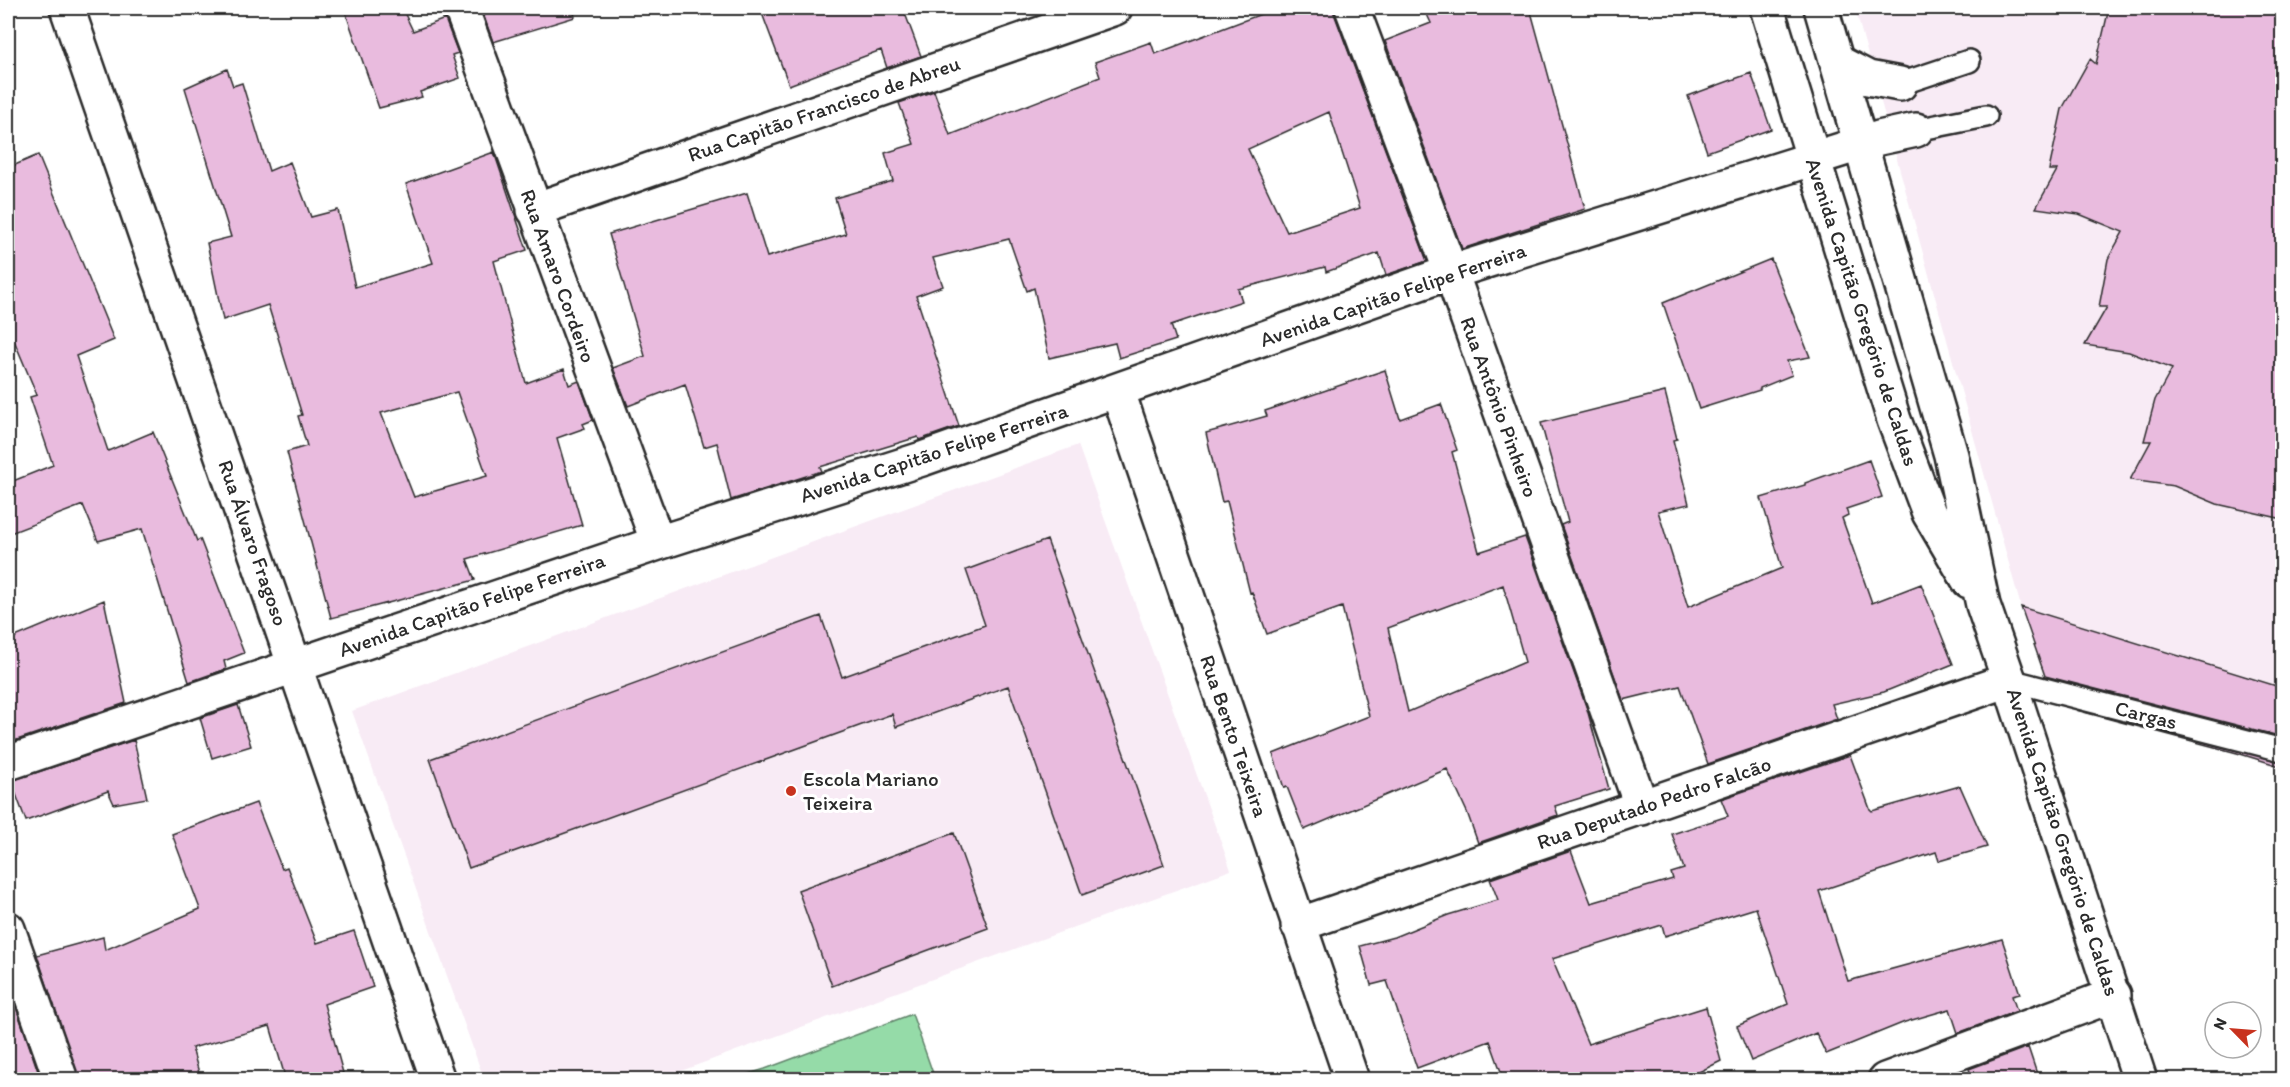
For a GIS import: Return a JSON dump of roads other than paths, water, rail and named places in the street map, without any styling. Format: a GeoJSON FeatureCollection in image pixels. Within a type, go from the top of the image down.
{"type":"FeatureCollection","features":[{"type":"Feature","properties":{"kind":"street","name":"Rua Álvaro Fragoso"},"geometry":{"type":"LineString","coordinates":[[67,8],[296,664],[438,1080]]}},
{"type":"Feature","properties":{"kind":"street","name":"Rua Amaro Cordeiro"},"geometry":{"type":"LineString","coordinates":[[461,8],[658,543]]}},
{"type":"Feature","properties":{"kind":"street","name":"Rua Capitão Francisco de Abreu"},"geometry":{"type":"LineString","coordinates":[[534,210],[1115,8]]}},
{"type":"Feature","properties":{"kind":"street","name":"Rua Antônio Pinheiro"},"geometry":{"type":"LineString","coordinates":[[1352,8],[1451,272],[1642,808]]}},
{"type":"Feature","properties":{"kind":"street","name":"Avenida Capitão Gregório de Caldas"},"geometry":{"type":"LineString","coordinates":[[1767,8],[1894,420],[1929,513],[1983,605]]}},
{"type":"Feature","properties":{"kind":"street","name":"Avenida Capitão Gregório de Caldas"},"geometry":{"type":"LineString","coordinates":[[1821,8],[1951,455],[1983,605],[2114,995],[2140,1080]]}},
{"type":"Feature","properties":{"kind":"street"},"geometry":{"type":"LineString","coordinates":[[1837,62],[1868,78],[1900,84]]}},
{"type":"Feature","properties":{"kind":"street","name":"Avenida Capitão Felipe Ferreira"},"geometry":{"type":"LineString","coordinates":[[8,763],[658,543],[922,459],[1118,392],[1451,272],[1879,138],[1916,130]]}},
{"type":"Feature","properties":{"kind":"street","name":"Rua Bento Teixeira"},"geometry":{"type":"LineString","coordinates":[[1118,392],[1352,1080]]}},
{"type":"Feature","properties":{"kind":"street","name":"Rua Deputado Pedro Falcão"},"geometry":{"type":"LineString","coordinates":[[1298,925],[2009,680]]}},
{"type":"Feature","properties":{"kind":"street"},"geometry":{"type":"LineString","coordinates":[[8,929],[61,1080]]}},
{"type":"Feature","properties":{"kind":"street"},"geometry":{"type":"LineString","coordinates":[[1885,1080],[2114,995]]}},
{"type":"Feature","properties":{"kind":"lane"},"geometry":{"type":"LineString","coordinates":[[1900,84],[1969,61]]}},
{"type":"Feature","properties":{"kind":"lane"},"geometry":{"type":"LineString","coordinates":[[1916,130],[1986,116]]}},
{"type":"Feature","properties":{"kind":"lane","name":"Cargas"},"geometry":{"type":"LineString","coordinates":[[2009,680],[2283,750]]}},
{"type":"Feature","properties":{"kind":"place","name":"Escola Mariano Teixeira"},"geometry":{"type":"Point","coordinates":[791,791]}}]}
